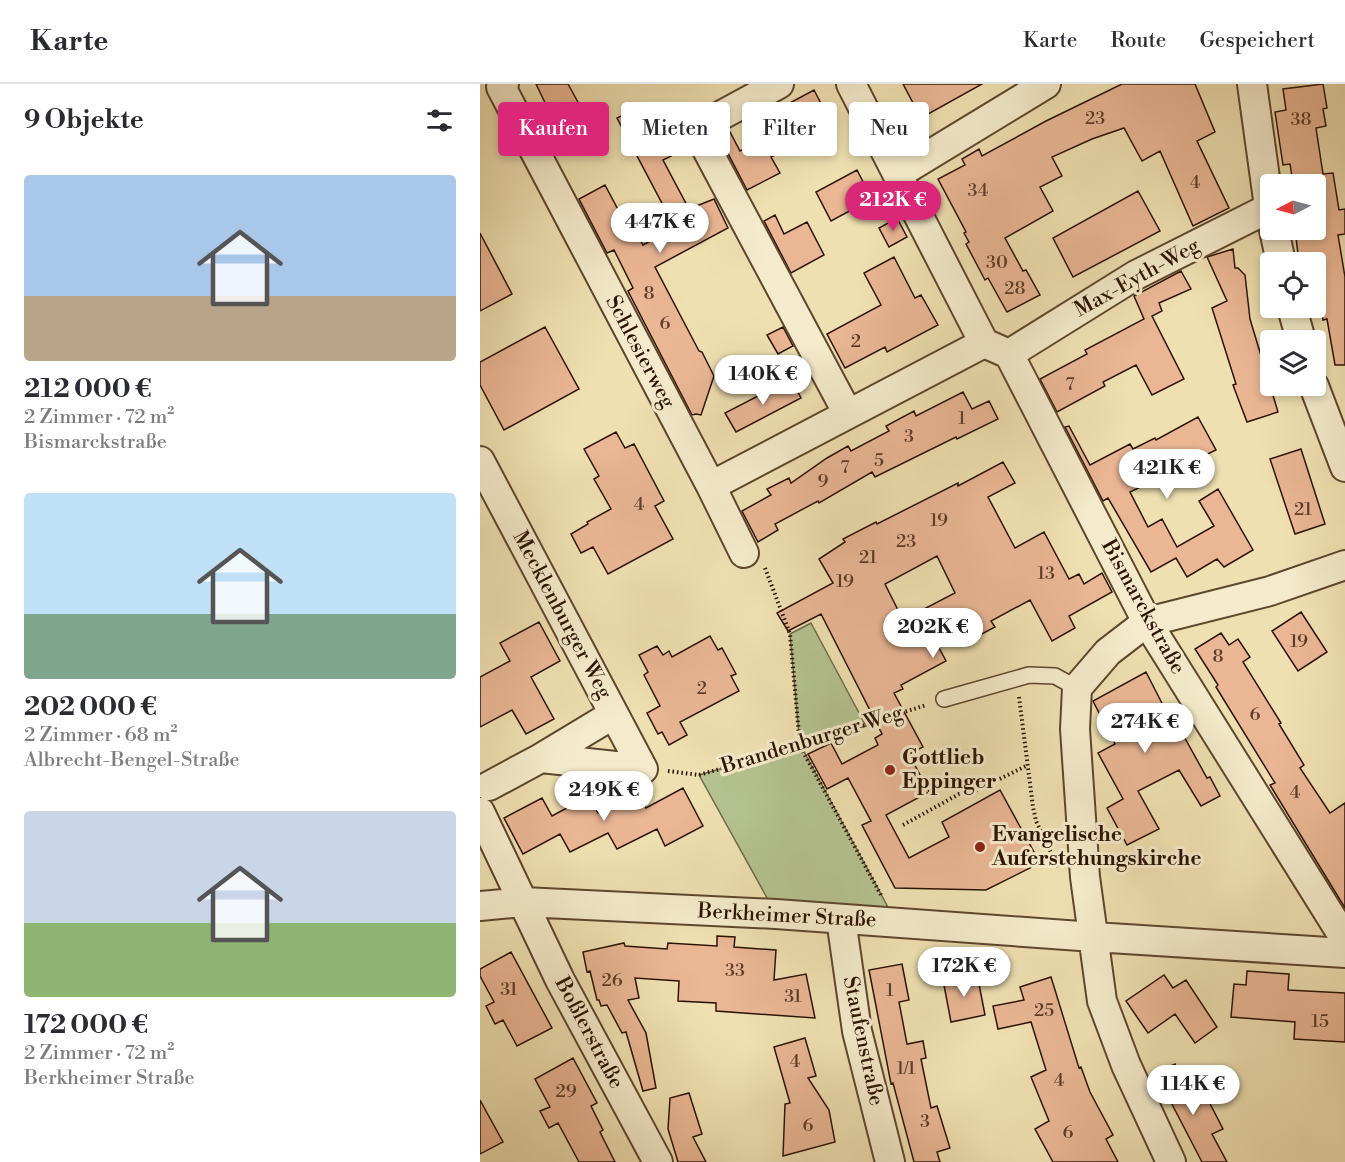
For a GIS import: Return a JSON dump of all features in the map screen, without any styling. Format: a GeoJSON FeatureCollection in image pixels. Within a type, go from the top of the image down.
{"type":"FeatureCollection","features":[{"type":"Feature","properties":{"kind":"street"},"geometry":{"type":"LineString","coordinates":[[779,84],[696,129],[848,414]]}},
{"type":"Feature","properties":{"kind":"street","name":"Bismarckstraße"},"geometry":{"type":"LineString","coordinates":[[851,84],[898,174],[1148,621],[1345,939]]}},
{"type":"Feature","properties":{"kind":"street"},"geometry":{"type":"LineString","coordinates":[[898,174],[1046,84]]}},
{"type":"Feature","properties":{"kind":"street"},"geometry":{"type":"LineString","coordinates":[[1252,84],[1265,174]]}},
{"type":"Feature","properties":{"kind":"street","name":"Schlesierweg"},"geometry":{"type":"LineString","coordinates":[[502,86],[711,486],[744,554]]}},
{"type":"Feature","properties":{"kind":"street","name":"Max-Eyth-Weg"},"geometry":{"type":"LineString","coordinates":[[711,486],[848,414],[996,349],[1136,275],[1260,222]]}},
{"type":"Feature","properties":{"kind":"street"},"geometry":{"type":"LineString","coordinates":[[1318,396],[1345,467]]}},
{"type":"Feature","properties":{"kind":"street","name":"Mecklenburger Weg"},"geometry":{"type":"LineString","coordinates":[[480,462],[643,769]]}},
{"type":"Feature","properties":{"kind":"street"},"geometry":{"type":"LineString","coordinates":[[1171,1162],[1126,1065],[1102,1001],[1087,885],[1075,729],[1077,688],[1108,652],[1148,621],[1270,591],[1345,565]]}},
{"type":"Feature","properties":{"kind":"street"},"geometry":{"type":"LineString","coordinates":[[483,787],[541,758],[614,714]]}},
{"type":"Feature","properties":{"kind":"street"},"geometry":{"type":"LineString","coordinates":[[541,758],[643,769]]}},
{"type":"Feature","properties":{"kind":"street","name":"Boßlerstraße"},"geometry":{"type":"LineString","coordinates":[[480,812],[560,980],[658,1162]]}},
{"type":"Feature","properties":{"kind":"street","name":"Berkheimer Straße"},"geometry":{"type":"LineString","coordinates":[[480,906],[523,903],[777,914],[1095,938],[1345,953]]}},
{"type":"Feature","properties":{"kind":"street","name":"Staufenstraße"},"geometry":{"type":"LineString","coordinates":[[841,919],[857,1031],[890,1162]]}},
{"type":"Feature","properties":{"kind":"lane"},"geometry":{"type":"LineString","coordinates":[[944,699],[1029,675],[1055,676],[1077,688]]}},
{"type":"Feature","properties":{"kind":"path"},"geometry":{"type":"LineString","coordinates":[[744,554],[764,565],[790,634],[800,746],[896,922]]}},
{"type":"Feature","properties":{"kind":"path"},"geometry":{"type":"LineString","coordinates":[[1017,679],[1036,821],[1065,884],[1087,885]]}},
{"type":"Feature","properties":{"kind":"path","name":"Brandenburger Weg"},"geometry":{"type":"LineString","coordinates":[[643,769],[699,775],[800,746],[944,699]]}},
{"type":"Feature","properties":{"kind":"path"},"geometry":{"type":"LineString","coordinates":[[903,825],[959,794],[973,792],[1028,765]]}},
{"type":"Feature","properties":{"kind":"green space"},"geometry":{"type":"Polygon","coordinates":[[[811,623],[866,726],[801,746],[896,922],[776,914],[699,775],[800,746],[790,634],[811,623]]]}},
{"type":"Feature","properties":{"kind":"building"},"geometry":{"type":"Polygon","coordinates":[[[536,84],[568,84],[578,102],[545,102],[536,84]]]}},
{"type":"Feature","properties":{"kind":"building"},"geometry":{"type":"Polygon","coordinates":[[[903,84],[982,84],[929,114],[929,102],[913,102],[903,84]]]}},
{"type":"Feature","properties":{"kind":"building"},"geometry":{"type":"Polygon","coordinates":[[[1122,84],[1195,84],[1215,132],[1197,141],[1229,208],[1193,226],[1160,151],[1142,161],[1124,128],[1052,157],[1062,176],[1040,187],[1053,211],[1005,238],[1023,271],[1026,270],[1040,295],[1007,312],[988,278],[985,280],[966,244],[969,242],[964,233],[966,232],[938,179],[965,165],[962,159],[979,149],[982,156],[1046,121],[1122,84]]]}},
{"type":"Feature","properties":{"kind":"building"},"geometry":{"type":"Polygon","coordinates":[[[1323,84],[1327,108],[1323,109],[1326,126],[1316,128],[1323,174],[1292,174],[1290,164],[1283,165],[1275,112],[1286,110],[1283,89],[1323,84]]]}},
{"type":"Feature","properties":{"kind":"building"},"geometry":{"type":"Polygon","coordinates":[[[814,90],[820,102],[792,102],[814,90]]]}},
{"type":"Feature","properties":{"kind":"building"},"geometry":{"type":"Polygon","coordinates":[[[730,132],[740,151],[742,150],[742,156],[773,156],[771,157],[780,173],[747,190],[729,156],[730,132]]]}},
{"type":"Feature","properties":{"kind":"building"},"geometry":{"type":"Polygon","coordinates":[[[637,156],[671,156],[663,160],[689,209],[714,199],[728,228],[655,267],[714,376],[701,415],[692,415],[628,291],[633,288],[614,250],[607,253],[579,199],[605,185],[622,217],[627,215],[643,245],[675,228],[637,156]]]}},
{"type":"Feature","properties":{"kind":"building"},"geometry":{"type":"Polygon","coordinates":[[[857,170],[872,199],[831,221],[816,192],[857,170]]]}},
{"type":"Feature","properties":{"kind":"building"},"geometry":{"type":"Polygon","coordinates":[[[1333,173],[1339,210],[1345,209],[1345,234],[1338,235],[1345,277],[1345,365],[1335,365],[1327,319],[1323,320],[1323,318],[1326,318],[1326,252],[1298,252],[1296,240],[1326,240],[1326,174],[1323,174],[1333,173]]]}},
{"type":"Feature","properties":{"kind":"building"},"geometry":{"type":"Polygon","coordinates":[[[1138,191],[1160,231],[1073,277],[1053,238],[1138,191]]]}},
{"type":"Feature","properties":{"kind":"building"},"geometry":{"type":"Polygon","coordinates":[[[775,215],[784,234],[807,222],[824,255],[791,273],[764,221],[775,215]]]}},
{"type":"Feature","properties":{"kind":"building"},"geometry":{"type":"Polygon","coordinates":[[[897,218],[907,237],[889,247],[879,228],[897,218]]]}},
{"type":"Feature","properties":{"kind":"building"},"geometry":{"type":"Polygon","coordinates":[[[480,233],[512,294],[480,311],[480,233]]]}},
{"type":"Feature","properties":{"kind":"building"},"geometry":{"type":"Polygon","coordinates":[[[1233,249],[1235,268],[1245,275],[1250,319],[1260,352],[1260,396],[1273,396],[1278,412],[1247,422],[1233,385],[1236,384],[1212,308],[1227,301],[1207,257],[1233,249]]]}},
{"type":"Feature","properties":{"kind":"building"},"geometry":{"type":"Polygon","coordinates":[[[894,257],[915,298],[921,295],[938,325],[887,352],[885,347],[845,368],[827,334],[881,305],[864,273],[894,257]]]}},
{"type":"Feature","properties":{"kind":"building"},"geometry":{"type":"Polygon","coordinates":[[[1181,271],[1191,289],[1159,303],[1162,311],[1152,316],[1184,379],[1152,395],[1136,365],[1103,382],[1105,386],[1057,412],[1040,379],[1087,354],[1085,350],[1144,319],[1134,296],[1181,271]]]}},
{"type":"Feature","properties":{"kind":"building"},"geometry":{"type":"Polygon","coordinates":[[[545,327],[579,389],[504,430],[480,385],[480,362],[545,327]]]}},
{"type":"Feature","properties":{"kind":"building"},"geometry":{"type":"Polygon","coordinates":[[[783,327],[793,346],[778,354],[767,335],[783,327]]]}},
{"type":"Feature","properties":{"kind":"building"},"geometry":{"type":"Polygon","coordinates":[[[791,379],[801,398],[736,432],[725,413],[791,379]]]}},
{"type":"Feature","properties":{"kind":"building"},"geometry":{"type":"Polygon","coordinates":[[[963,392],[972,409],[989,401],[998,419],[875,477],[872,472],[819,503],[818,501],[775,524],[778,530],[758,542],[742,511],[771,495],[767,489],[789,478],[791,483],[848,446],[851,451],[889,431],[886,426],[914,411],[916,416],[963,392]]]}},
{"type":"Feature","properties":{"kind":"building"},"geometry":{"type":"Polygon","coordinates":[[[1198,417],[1216,450],[1130,492],[1148,527],[1162,519],[1177,547],[1214,526],[1199,501],[1218,489],[1253,550],[1224,567],[1217,559],[1187,577],[1176,558],[1151,572],[1108,498],[1103,501],[1065,427],[1069,426],[1090,465],[1130,444],[1133,449],[1155,438],[1156,440],[1198,417]]]}},
{"type":"Feature","properties":{"kind":"building"},"geometry":{"type":"Polygon","coordinates":[[[616,432],[625,448],[634,444],[664,501],[655,506],[673,539],[608,574],[593,547],[581,553],[571,534],[611,509],[594,479],[599,476],[584,449],[616,432]]]}},
{"type":"Feature","properties":{"kind":"building"},"geometry":{"type":"Polygon","coordinates":[[[1301,449],[1325,524],[1295,534],[1270,459],[1301,449]]]}},
{"type":"Feature","properties":{"kind":"building"},"geometry":{"type":"Polygon","coordinates":[[[1003,462],[1015,483],[988,497],[1015,548],[1044,532],[1069,579],[1079,574],[1084,584],[1102,573],[1112,592],[1069,616],[1075,628],[1052,641],[1030,600],[991,621],[995,627],[978,636],[971,625],[937,644],[946,661],[901,685],[903,689],[894,693],[923,747],[909,754],[929,792],[886,815],[909,858],[949,837],[942,822],[1000,790],[1040,863],[986,890],[895,888],[862,825],[871,821],[848,778],[827,789],[808,754],[831,743],[842,764],[878,745],[875,738],[882,734],[821,614],[788,631],[777,613],[833,583],[819,559],[845,542],[843,539],[958,483],[958,486],[1003,462]],[[937,556],[885,584],[903,620],[955,593],[937,556]]]}},
{"type":"Feature","properties":{"kind":"building"},"geometry":{"type":"Polygon","coordinates":[[[1301,612],[1327,652],[1298,671],[1272,631],[1301,612]]]}},
{"type":"Feature","properties":{"kind":"building"},"geometry":{"type":"Polygon","coordinates":[[[539,622],[560,661],[531,677],[554,719],[526,734],[512,710],[480,727],[480,677],[510,661],[500,643],[539,622]]]}},
{"type":"Feature","properties":{"kind":"building"},"geometry":{"type":"Polygon","coordinates":[[[1221,633],[1229,645],[1238,639],[1250,657],[1243,662],[1304,765],[1300,768],[1330,813],[1345,803],[1345,908],[1270,785],[1275,783],[1195,649],[1221,633]]]}},
{"type":"Feature","properties":{"kind":"building"},"geometry":{"type":"Polygon","coordinates":[[[710,636],[718,650],[722,648],[736,674],[731,676],[739,691],[680,722],[687,735],[669,745],[662,732],[658,734],[647,713],[660,706],[644,675],[648,672],[639,655],[657,646],[663,655],[669,651],[672,657],[710,636]]]}},
{"type":"Feature","properties":{"kind":"building"},"geometry":{"type":"Polygon","coordinates":[[[1146,672],[1168,715],[1171,713],[1207,778],[1210,777],[1220,796],[1201,806],[1179,770],[1138,791],[1159,829],[1127,845],[1107,808],[1123,799],[1098,753],[1115,744],[1093,701],[1146,672]]]}},
{"type":"Feature","properties":{"kind":"building"},"geometry":{"type":"Polygon","coordinates":[[[683,788],[703,826],[665,846],[657,829],[617,849],[608,833],[570,852],[560,834],[523,854],[504,818],[542,798],[552,816],[589,796],[598,813],[638,792],[646,808],[683,788]]]}},
{"type":"Feature","properties":{"kind":"building"},"geometry":{"type":"Polygon","coordinates":[[[717,936],[735,937],[734,947],[776,950],[774,980],[806,974],[815,1018],[716,1011],[716,1003],[678,1001],[679,981],[635,978],[639,998],[628,1000],[646,1033],[656,1088],[643,1091],[626,1032],[622,1033],[607,1005],[601,1006],[597,1000],[583,952],[624,943],[625,946],[667,949],[668,943],[717,946],[717,936]]]}},
{"type":"Feature","properties":{"kind":"building"},"geometry":{"type":"Polygon","coordinates":[[[511,952],[552,1028],[517,1046],[503,1020],[495,1024],[486,1006],[494,1002],[480,976],[480,969],[511,952]]]}},
{"type":"Feature","properties":{"kind":"building"},"geometry":{"type":"Polygon","coordinates":[[[902,964],[909,1000],[899,1002],[907,1044],[923,1041],[926,1058],[921,1059],[931,1108],[937,1106],[950,1148],[937,1152],[940,1162],[914,1162],[893,1083],[891,1084],[869,970],[902,964]]]}},
{"type":"Feature","properties":{"kind":"building"},"geometry":{"type":"Polygon","coordinates":[[[1247,971],[1289,974],[1288,990],[1345,993],[1345,1042],[1294,1039],[1295,1022],[1231,1017],[1234,984],[1246,985],[1247,971]]]}},
{"type":"Feature","properties":{"kind":"building"},"geometry":{"type":"Polygon","coordinates":[[[977,974],[985,1015],[951,1022],[943,980],[977,974]]]}},
{"type":"Feature","properties":{"kind":"building"},"geometry":{"type":"Polygon","coordinates":[[[1164,975],[1173,988],[1186,980],[1217,1027],[1195,1043],[1175,1014],[1148,1033],[1126,1001],[1164,975]]]}},
{"type":"Feature","properties":{"kind":"building"},"geometry":{"type":"Polygon","coordinates":[[[1051,977],[1079,1068],[1081,1067],[1090,1092],[1113,1135],[1106,1139],[1118,1162],[1053,1162],[1035,1129],[1049,1121],[1031,1077],[1046,1070],[1031,1022],[998,1029],[993,1006],[1024,1000],[1020,987],[1051,977]]]}},
{"type":"Feature","properties":{"kind":"building"},"geometry":{"type":"Polygon","coordinates":[[[805,1038],[816,1076],[808,1078],[829,1110],[835,1142],[783,1156],[785,1104],[790,1103],[774,1047],[805,1038]]]}},
{"type":"Feature","properties":{"kind":"building"},"geometry":{"type":"Polygon","coordinates":[[[573,1058],[597,1103],[591,1106],[603,1130],[600,1132],[615,1162],[579,1162],[558,1123],[549,1128],[540,1111],[550,1107],[535,1079],[573,1058]]]}},
{"type":"Feature","properties":{"kind":"building"},"geometry":{"type":"Polygon","coordinates":[[[1175,1064],[1194,1102],[1206,1096],[1223,1129],[1212,1134],[1227,1162],[1202,1162],[1156,1073],[1175,1064]]]}},
{"type":"Feature","properties":{"kind":"building"},"geometry":{"type":"Polygon","coordinates":[[[689,1093],[702,1134],[693,1137],[706,1162],[678,1162],[668,1129],[670,1098],[689,1093]]]}},
{"type":"Feature","properties":{"kind":"building"},"geometry":{"type":"Polygon","coordinates":[[[480,1100],[503,1142],[480,1154],[480,1100]]]}},
{"type":"Feature","properties":{"kind":"place","name":"Gottlieb Eppinger"},"geometry":{"type":"Point","coordinates":[890,770]}},
{"type":"Feature","properties":{"kind":"place","name":"Evangelische Auferstehungskirche"},"geometry":{"type":"Point","coordinates":[980,847]}}]}
